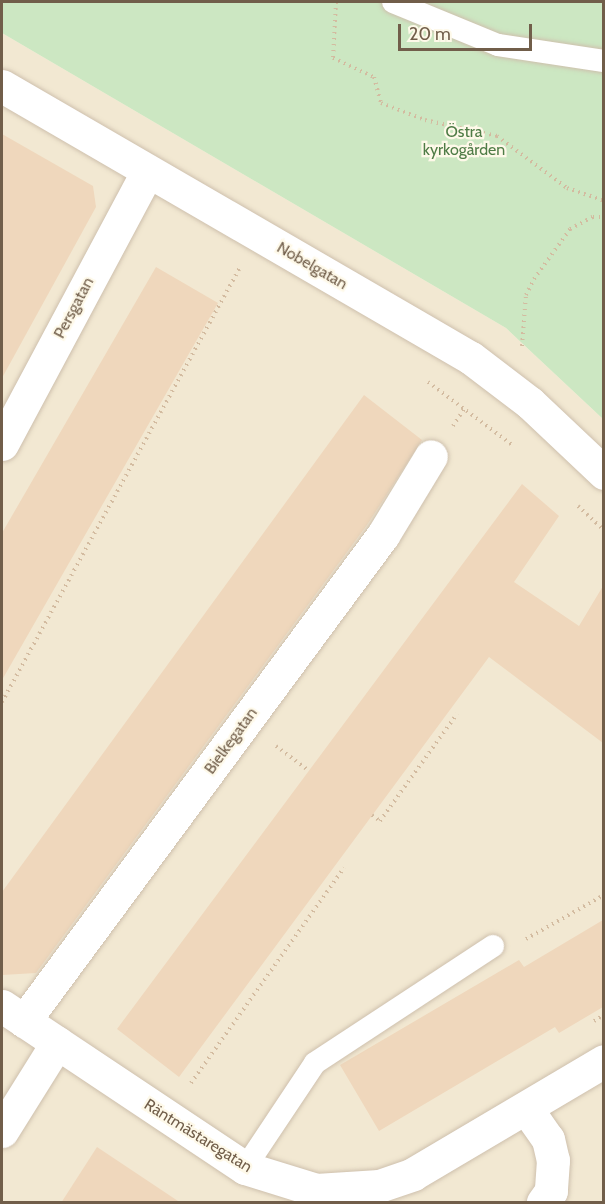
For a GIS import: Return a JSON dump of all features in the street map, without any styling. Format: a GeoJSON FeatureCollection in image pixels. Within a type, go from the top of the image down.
{"type":"FeatureCollection","features":[{"type":"Feature","properties":{"kind":"street","name":"Nobelgatan"},"geometry":{"type":"LineString","coordinates":[[2,86],[471,358],[530,403],[603,473]]}},
{"type":"Feature","properties":{"kind":"street","name":"Persgatan"},"geometry":{"type":"LineString","coordinates":[[2,444],[147,172]]}},
{"type":"Feature","properties":{"kind":"street","name":"Bielkegatan"},"geometry":{"type":"LineString","coordinates":[[13,1014],[383,535],[431,456]]}},
{"type":"Feature","properties":{"kind":"street","name":"Räntmästaregatan"},"geometry":{"type":"LineString","coordinates":[[13,1014],[245,1168],[316,1190],[379,1186],[413,1174],[603,1061]]}},
{"type":"Feature","properties":{"kind":"street"},"geometry":{"type":"LineString","coordinates":[[2,1131],[57,1043]]}},
{"type":"Feature","properties":{"kind":"street"},"geometry":{"type":"LineString","coordinates":[[526,1108],[548,1139],[554,1160],[551,1191],[543,1203]]}},
{"type":"Feature","properties":{"kind":"lane"},"geometry":{"type":"LineString","coordinates":[[393,2],[498,45],[603,61]]}},
{"type":"Feature","properties":{"kind":"lane"},"geometry":{"type":"LineString","coordinates":[[245,1168],[315,1063],[493,946]]}},
{"type":"Feature","properties":{"kind":"path"},"geometry":{"type":"LineString","coordinates":[[336,2],[333,58],[374,77],[381,103],[425,120],[498,136],[567,188],[603,201]]}},
{"type":"Feature","properties":{"kind":"path"},"geometry":{"type":"LineString","coordinates":[[519,351],[526,295],[534,279],[570,229],[593,217],[603,217]]}},
{"type":"Feature","properties":{"kind":"path"},"geometry":{"type":"LineString","coordinates":[[2,702],[241,266]]}},
{"type":"Feature","properties":{"kind":"path"},"geometry":{"type":"LineString","coordinates":[[372,815],[380,821],[457,714]]}},
{"type":"Feature","properties":{"kind":"path"},"geometry":{"type":"LineString","coordinates":[[272,742],[307,769]]}},
{"type":"Feature","properties":{"kind":"path"},"geometry":{"type":"LineString","coordinates":[[187,1089],[344,868]]}},
{"type":"Feature","properties":{"kind":"path"},"geometry":{"type":"LineString","coordinates":[[493,946],[522,941],[603,895]]}},
{"type":"Feature","properties":{"kind":"path"},"geometry":{"type":"LineString","coordinates":[[584,1027],[603,1015]]}},
{"type":"Feature","properties":{"kind":"shaded area"},"geometry":{"type":"Polygon","coordinates":[[[2,33],[506,328],[603,419],[603,1202],[2,1202],[2,33]]]}},
{"type":"Feature","properties":{"kind":"green space","name":"Östra kyrkogården"},"geometry":{"type":"Polygon","coordinates":[[[2,2],[603,2],[603,419],[506,328],[2,33],[2,2]]]}},
{"type":"Feature","properties":{"kind":"building"},"geometry":{"type":"Polygon","coordinates":[[[2,134],[93,186],[96,207],[2,378],[2,134]]]}},
{"type":"Feature","properties":{"kind":"building"},"geometry":{"type":"Polygon","coordinates":[[[156,267],[218,303],[2,680],[2,533],[156,267]]]}},
{"type":"Feature","properties":{"kind":"building"},"geometry":{"type":"Polygon","coordinates":[[[364,395],[422,440],[367,525],[36,973],[2,975],[2,892],[364,395]]]}},
{"type":"Feature","properties":{"kind":"building"},"geometry":{"type":"Polygon","coordinates":[[[522,484],[559,516],[514,582],[579,626],[603,586],[603,743],[489,657],[179,1077],[117,1029],[522,484]]]}},
{"type":"Feature","properties":{"kind":"building"},"geometry":{"type":"Polygon","coordinates":[[[603,920],[603,1007],[559,1033],[555,1027],[379,1131],[340,1065],[519,960],[524,967],[603,920]]]}},
{"type":"Feature","properties":{"kind":"building"},"geometry":{"type":"Polygon","coordinates":[[[97,1147],[181,1203],[61,1203],[97,1147]]]}}]}
